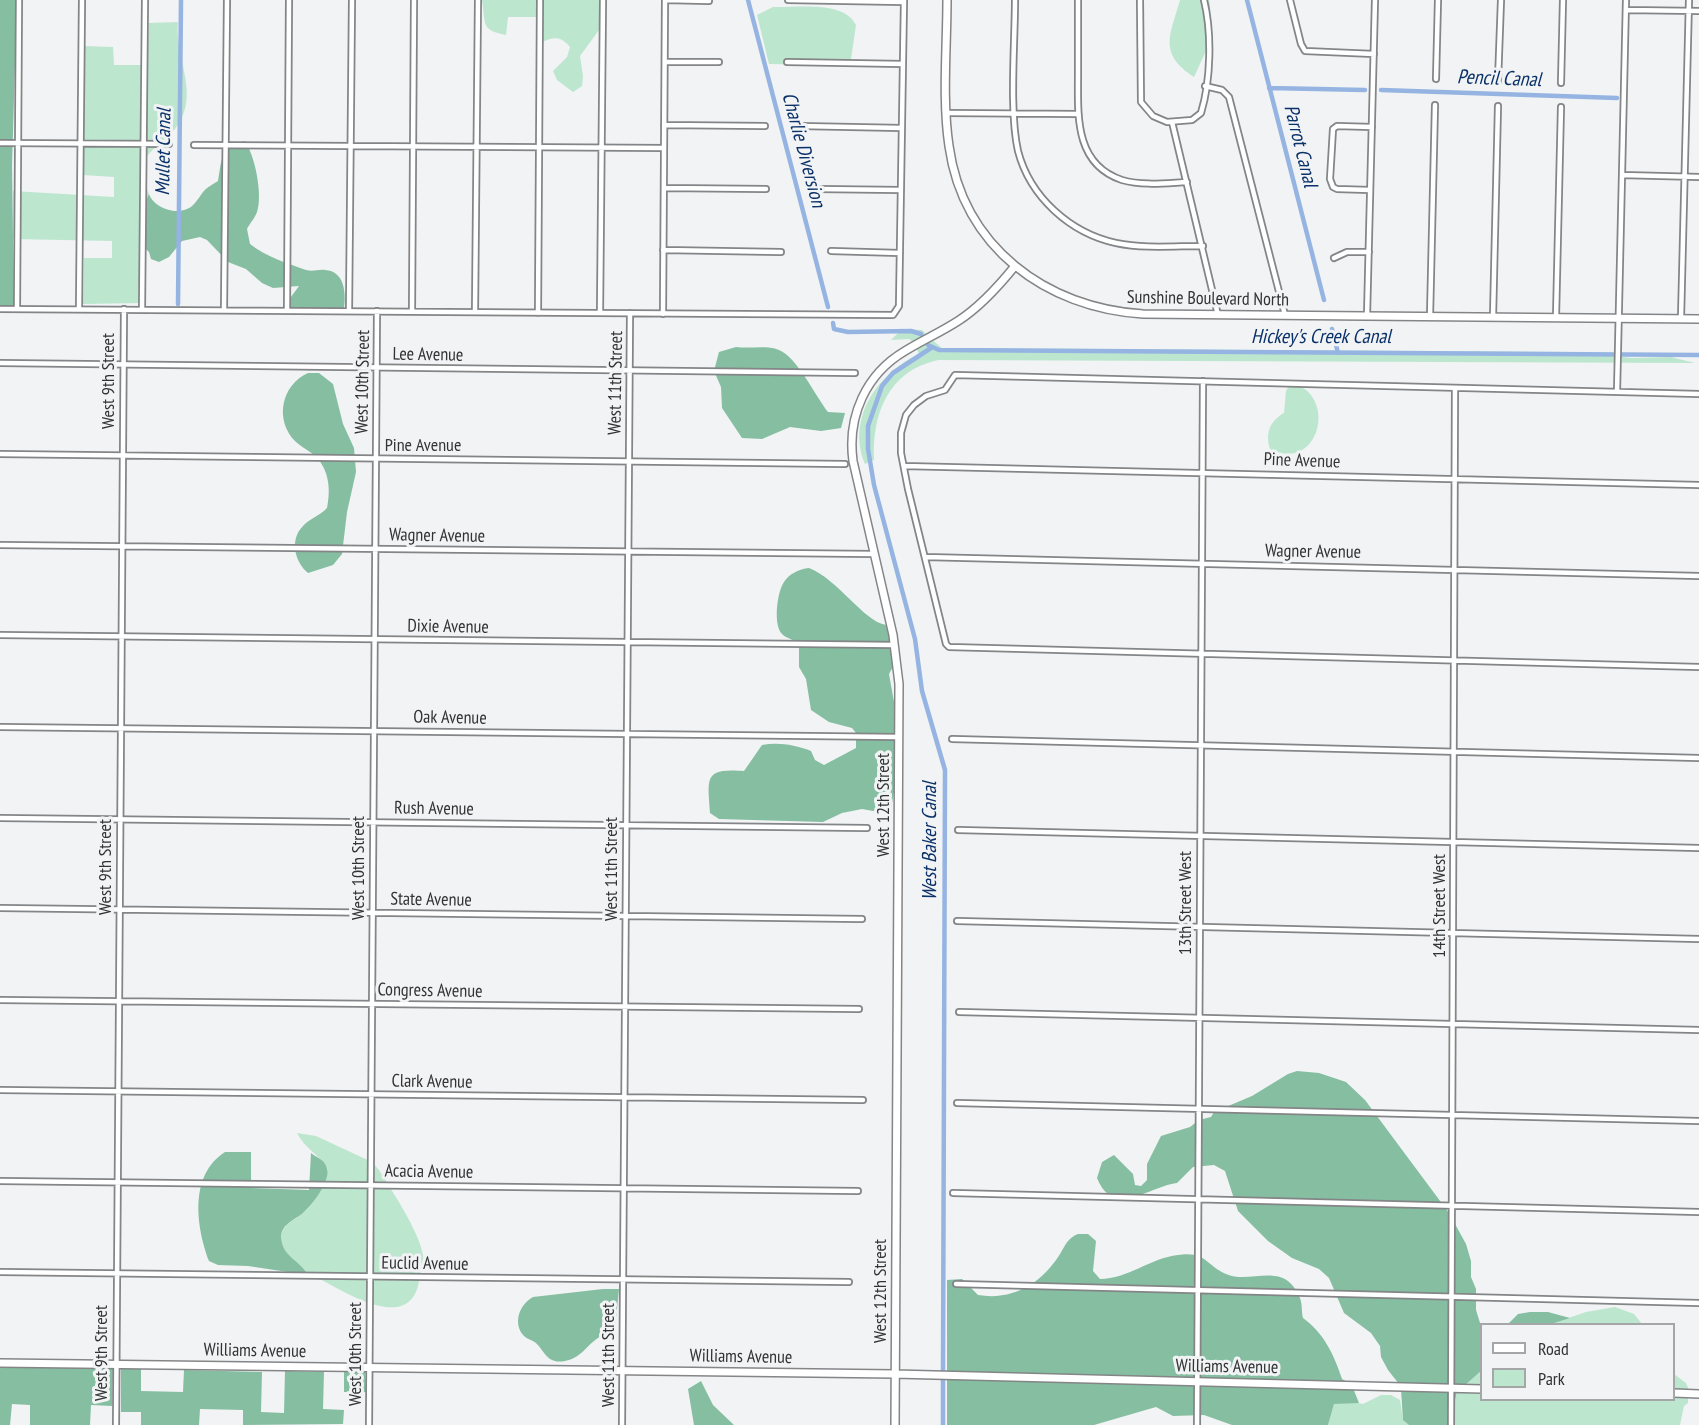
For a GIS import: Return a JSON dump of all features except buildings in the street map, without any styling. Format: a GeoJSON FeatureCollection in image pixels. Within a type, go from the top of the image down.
{"type":"FeatureCollection","features":[{"type":"Feature","properties":{"kind":"street"},"geometry":{"type":"LineString","coordinates":[[17,309],[19,0]]}},
{"type":"Feature","properties":{"kind":"street"},"geometry":{"type":"LineString","coordinates":[[79,309],[82,0]]}},
{"type":"Feature","properties":{"kind":"street"},"geometry":{"type":"LineString","coordinates":[[142,310],[144,0]]}},
{"type":"Feature","properties":{"kind":"street"},"geometry":{"type":"LineString","coordinates":[[224,310],[226,0]]}},
{"type":"Feature","properties":{"kind":"street"},"geometry":{"type":"LineString","coordinates":[[286,311],[289,0]]}},
{"type":"Feature","properties":{"kind":"street"},"geometry":{"type":"LineString","coordinates":[[350,311],[352,0]]}},
{"type":"Feature","properties":{"kind":"street"},"geometry":{"type":"LineString","coordinates":[[412,312],[414,0]]}},
{"type":"Feature","properties":{"kind":"street"},"geometry":{"type":"LineString","coordinates":[[475,312],[478,0]]}},
{"type":"Feature","properties":{"kind":"street"},"geometry":{"type":"LineString","coordinates":[[538,313],[540,0]]}},
{"type":"Feature","properties":{"kind":"street"},"geometry":{"type":"LineString","coordinates":[[600,313],[603,0]]}},
{"type":"Feature","properties":{"kind":"street"},"geometry":{"type":"LineString","coordinates":[[663,314],[665,0],[709,1]]}},
{"type":"Feature","properties":{"kind":"street"},"geometry":{"type":"LineString","coordinates":[[0,309],[893,315],[897,312],[900,252],[904,1],[788,0]]}},
{"type":"Feature","properties":{"kind":"street","name":"Sunshine Boulevard North"},"geometry":{"type":"LineString","coordinates":[[947,0],[946,113],[950,156],[962,194],[981,229],[1015,266],[1062,296],[1102,309],[1143,314],[1699,319]]}},
{"type":"Feature","properties":{"kind":"street"},"geometry":{"type":"LineString","coordinates":[[1015,0],[1015,114],[1018,147],[1026,172],[1046,202],[1069,223],[1096,238],[1118,243],[1203,246]]}},
{"type":"Feature","properties":{"kind":"street"},"geometry":{"type":"LineString","coordinates":[[1078,0],[1079,133],[1087,152],[1108,174],[1136,183],[1187,182]]}},
{"type":"Feature","properties":{"kind":"street"},"geometry":{"type":"LineString","coordinates":[[1140,0],[1141,102],[1153,116],[1172,122],[1197,118],[1203,108],[1209,34],[1204,0]]}},
{"type":"Feature","properties":{"kind":"street"},"geometry":{"type":"LineString","coordinates":[[1290,0],[1301,44],[1305,51],[1374,54]]}},
{"type":"Feature","properties":{"kind":"street"},"geometry":{"type":"LineString","coordinates":[[1367,316],[1375,0]]}},
{"type":"Feature","properties":{"kind":"street"},"geometry":{"type":"LineString","coordinates":[[1436,79],[1438,0]]}},
{"type":"Feature","properties":{"kind":"street"},"geometry":{"type":"LineString","coordinates":[[1498,81],[1501,0]]}},
{"type":"Feature","properties":{"kind":"street"},"geometry":{"type":"LineString","coordinates":[[1561,82],[1563,0]]}},
{"type":"Feature","properties":{"kind":"street"},"geometry":{"type":"LineString","coordinates":[[1617,392],[1626,0]]}},
{"type":"Feature","properties":{"kind":"street"},"geometry":{"type":"LineString","coordinates":[[1681,318],[1689,0]]}},
{"type":"Feature","properties":{"kind":"street"},"geometry":{"type":"LineString","coordinates":[[1626,10],[1699,11]]}},
{"type":"Feature","properties":{"kind":"street"},"geometry":{"type":"LineString","coordinates":[[665,63],[719,62]]}},
{"type":"Feature","properties":{"kind":"street"},"geometry":{"type":"LineString","coordinates":[[787,62],[903,64]]}},
{"type":"Feature","properties":{"kind":"street"},"geometry":{"type":"LineString","coordinates":[[1205,86],[1222,90],[1229,97],[1285,315]]}},
{"type":"Feature","properties":{"kind":"street"},"geometry":{"type":"LineString","coordinates":[[1430,316],[1435,105]]}},
{"type":"Feature","properties":{"kind":"street"},"geometry":{"type":"LineString","coordinates":[[1493,317],[1498,106]]}},
{"type":"Feature","properties":{"kind":"street"},"geometry":{"type":"LineString","coordinates":[[1556,317],[1561,107]]}},
{"type":"Feature","properties":{"kind":"street"},"geometry":{"type":"LineString","coordinates":[[946,113],[1078,114]]}},
{"type":"Feature","properties":{"kind":"street"},"geometry":{"type":"LineString","coordinates":[[1172,122],[1218,315]]}},
{"type":"Feature","properties":{"kind":"street"},"geometry":{"type":"LineString","coordinates":[[664,125],[765,126]]}},
{"type":"Feature","properties":{"kind":"street"},"geometry":{"type":"LineString","coordinates":[[800,126],[902,128]]}},
{"type":"Feature","properties":{"kind":"street"},"geometry":{"type":"LineString","coordinates":[[1370,190],[1337,189],[1333,187],[1329,179],[1333,129],[1337,126],[1372,127]]}},
{"type":"Feature","properties":{"kind":"street"},"geometry":{"type":"LineString","coordinates":[[0,143],[169,144]]}},
{"type":"Feature","properties":{"kind":"street"},"geometry":{"type":"LineString","coordinates":[[194,145],[664,148]]}},
{"type":"Feature","properties":{"kind":"street"},"geometry":{"type":"LineString","coordinates":[[1622,175],[1699,177]]}},
{"type":"Feature","properties":{"kind":"street"},"geometry":{"type":"LineString","coordinates":[[664,188],[766,189]]}},
{"type":"Feature","properties":{"kind":"street"},"geometry":{"type":"LineString","coordinates":[[817,189],[901,190]]}},
{"type":"Feature","properties":{"kind":"street"},"geometry":{"type":"LineString","coordinates":[[663,250],[781,252]]}},
{"type":"Feature","properties":{"kind":"street"},"geometry":{"type":"LineString","coordinates":[[831,252],[900,252]]}},
{"type":"Feature","properties":{"kind":"street"},"geometry":{"type":"LineString","coordinates":[[1334,258],[1347,252],[1369,252]]}},
{"type":"Feature","properties":{"kind":"street","name":"West 12th Street"},"geometry":{"type":"LineString","coordinates":[[895,1425],[899,737],[895,645],[852,452],[853,422],[863,395],[889,363],[965,316],[990,295],[1015,266]]}},
{"type":"Feature","properties":{"kind":"street","name":"West 9th Street"},"geometry":{"type":"LineString","coordinates":[[116,1425],[124,309]]}},
{"type":"Feature","properties":{"kind":"street","name":"West 10th Street"},"geometry":{"type":"LineString","coordinates":[[369,1425],[377,311]]}},
{"type":"Feature","properties":{"kind":"street","name":"West 11th Street"},"geometry":{"type":"LineString","coordinates":[[622,1425],[630,314]]}},
{"type":"Feature","properties":{"kind":"street","name":"Lee Avenue"},"geometry":{"type":"LineString","coordinates":[[0,363],[855,373]]}},
{"type":"Feature","properties":{"kind":"street"},"geometry":{"type":"LineString","coordinates":[[1699,394],[955,375],[945,390],[920,400],[906,415],[901,433],[904,466],[946,644],[950,647],[1699,667]]}},
{"type":"Feature","properties":{"kind":"street","name":"13th Street West"},"geometry":{"type":"LineString","coordinates":[[1197,1425],[1203,381]]}},
{"type":"Feature","properties":{"kind":"street","name":"14th Street West"},"geometry":{"type":"LineString","coordinates":[[1451,1425],[1455,388]]}},
{"type":"Feature","properties":{"kind":"street","name":"Pine Avenue"},"geometry":{"type":"LineString","coordinates":[[0,454],[845,464]]}},
{"type":"Feature","properties":{"kind":"street","name":"Pine Avenue"},"geometry":{"type":"LineString","coordinates":[[904,466],[1699,485]]}},
{"type":"Feature","properties":{"kind":"street","name":"Wagner Avenue"},"geometry":{"type":"LineString","coordinates":[[0,545],[874,554]]}},
{"type":"Feature","properties":{"kind":"street","name":"Wagner Avenue"},"geometry":{"type":"LineString","coordinates":[[926,557],[1699,576]]}},
{"type":"Feature","properties":{"kind":"street","name":"Dixie Avenue"},"geometry":{"type":"LineString","coordinates":[[0,635],[895,645]]}},
{"type":"Feature","properties":{"kind":"street","name":"Oak Avenue"},"geometry":{"type":"LineString","coordinates":[[0,727],[899,737]]}},
{"type":"Feature","properties":{"kind":"street"},"geometry":{"type":"LineString","coordinates":[[952,739],[1699,758]]}},
{"type":"Feature","properties":{"kind":"street","name":"Rush Avenue"},"geometry":{"type":"LineString","coordinates":[[0,818],[867,828]]}},
{"type":"Feature","properties":{"kind":"street"},"geometry":{"type":"LineString","coordinates":[[958,830],[1699,848]]}},
{"type":"Feature","properties":{"kind":"street","name":"State Avenue"},"geometry":{"type":"LineString","coordinates":[[0,909],[862,919]]}},
{"type":"Feature","properties":{"kind":"street"},"geometry":{"type":"LineString","coordinates":[[957,921],[1699,939]]}},
{"type":"Feature","properties":{"kind":"street","name":"Congress Avenue"},"geometry":{"type":"LineString","coordinates":[[0,1000],[859,1009]]}},
{"type":"Feature","properties":{"kind":"street"},"geometry":{"type":"LineString","coordinates":[[959,1012],[1699,1030]]}},
{"type":"Feature","properties":{"kind":"street","name":"Clark Avenue"},"geometry":{"type":"LineString","coordinates":[[0,1090],[863,1100]]}},
{"type":"Feature","properties":{"kind":"street"},"geometry":{"type":"LineString","coordinates":[[957,1103],[1699,1121]]}},
{"type":"Feature","properties":{"kind":"street","name":"Acacia Avenue"},"geometry":{"type":"LineString","coordinates":[[0,1180],[858,1191]]}},
{"type":"Feature","properties":{"kind":"street"},"geometry":{"type":"LineString","coordinates":[[953,1193],[1699,1212]]}},
{"type":"Feature","properties":{"kind":"street","name":"Euclid Avenue"},"geometry":{"type":"LineString","coordinates":[[0,1272],[849,1282]]}},
{"type":"Feature","properties":{"kind":"street"},"geometry":{"type":"LineString","coordinates":[[956,1284],[1699,1303]]}},
{"type":"Feature","properties":{"kind":"street","name":"Williams Avenue"},"geometry":{"type":"LineString","coordinates":[[0,1363],[895,1374],[1480,1389]]}},
{"type":"Feature","properties":{"kind":"street"},"geometry":{"type":"LineString","coordinates":[[1675,1393],[1699,1394]]}},
{"type":"Feature","properties":{"kind":"green space"},"geometry":{"type":"Polygon","coordinates":[[[0,0],[17,0],[12,165],[14,308],[0,308],[0,0]]]}},
{"type":"Feature","properties":{"kind":"green space"},"geometry":{"type":"Polygon","coordinates":[[[482,0],[602,0],[602,26],[580,56],[582,86],[573,92],[557,80],[553,71],[567,57],[570,47],[563,40],[556,38],[540,43],[540,17],[508,17],[506,35],[498,33],[486,25],[482,0]]]}},
{"type":"Feature","properties":{"kind":"green space"},"geometry":{"type":"Polygon","coordinates":[[[1180,0],[1209,0],[1210,4],[1211,40],[1194,77],[1175,60],[1171,52],[1171,34],[1180,0]]]}},
{"type":"Feature","properties":{"kind":"green space"},"geometry":{"type":"Polygon","coordinates":[[[773,7],[819,7],[841,12],[850,17],[856,25],[851,59],[839,65],[769,64],[757,15],[773,7]]]}},
{"type":"Feature","properties":{"kind":"green space"},"geometry":{"type":"Polygon","coordinates":[[[178,22],[179,48],[187,98],[185,111],[176,128],[146,157],[145,184],[149,194],[141,209],[139,221],[144,247],[138,292],[143,303],[83,304],[84,258],[112,258],[112,241],[13,239],[13,191],[114,197],[114,177],[83,175],[83,46],[113,47],[114,65],[147,65],[149,23],[178,22]]]}},
{"type":"Feature","properties":{"kind":"green space"},"geometry":{"type":"Polygon","coordinates":[[[245,141],[255,166],[259,196],[257,212],[247,229],[250,244],[270,256],[306,270],[325,270],[337,274],[343,284],[344,308],[285,311],[288,301],[299,286],[273,288],[262,283],[246,269],[228,262],[207,240],[200,237],[182,241],[169,257],[159,262],[151,259],[144,247],[141,226],[143,207],[149,194],[156,204],[169,210],[189,208],[205,190],[218,181],[222,160],[227,150],[245,141]]]}},
{"type":"Feature","properties":{"kind":"green space"},"geometry":{"type":"Polygon","coordinates":[[[902,329],[922,330],[928,336],[914,343],[909,339],[891,340],[902,329]]]}},
{"type":"Feature","properties":{"kind":"green space"},"geometry":{"type":"Polygon","coordinates":[[[931,339],[942,348],[1578,352],[1632,358],[1671,357],[1695,363],[938,360],[921,366],[895,384],[880,411],[874,443],[874,460],[865,464],[860,447],[860,430],[863,414],[870,399],[891,373],[904,362],[919,354],[916,347],[931,339]]]}},
{"type":"Feature","properties":{"kind":"green space"},"geometry":{"type":"Polygon","coordinates":[[[736,347],[769,348],[786,354],[828,412],[845,413],[841,428],[821,431],[790,427],[762,439],[742,438],[722,408],[721,387],[714,371],[719,352],[736,347]]]}},
{"type":"Feature","properties":{"kind":"green space"},"geometry":{"type":"Polygon","coordinates":[[[308,373],[319,373],[333,384],[343,424],[354,448],[356,472],[347,512],[342,554],[333,565],[308,573],[297,557],[296,538],[306,523],[327,508],[328,479],[319,460],[296,442],[289,433],[283,414],[284,404],[292,386],[308,373]]]}},
{"type":"Feature","properties":{"kind":"green space"},"geometry":{"type":"Polygon","coordinates":[[[1289,386],[1300,386],[1311,395],[1317,407],[1318,420],[1316,433],[1309,444],[1299,452],[1286,454],[1270,449],[1268,438],[1272,424],[1284,413],[1286,391],[1289,386]]]}},
{"type":"Feature","properties":{"kind":"green space"},"geometry":{"type":"Polygon","coordinates":[[[809,568],[830,581],[868,616],[886,625],[895,663],[889,674],[896,713],[895,786],[890,814],[862,809],[842,813],[823,822],[719,819],[710,813],[709,784],[711,778],[721,771],[744,771],[762,745],[781,744],[805,749],[811,751],[815,760],[824,765],[856,748],[856,733],[852,728],[829,722],[811,710],[806,679],[799,667],[799,644],[779,630],[778,600],[784,582],[795,572],[809,568]]]}},
{"type":"Feature","properties":{"kind":"green space"},"geometry":{"type":"Polygon","coordinates":[[[1297,1071],[1319,1073],[1346,1082],[1365,1100],[1449,1213],[1466,1244],[1471,1261],[1471,1277],[1476,1289],[1476,1310],[1480,1323],[1480,1372],[1464,1386],[1399,1384],[1388,1370],[1381,1357],[1380,1346],[1371,1333],[1344,1313],[1329,1278],[1319,1269],[1292,1258],[1268,1241],[1238,1211],[1225,1171],[1214,1165],[1193,1167],[1177,1183],[1133,1197],[1122,1198],[1112,1196],[1104,1190],[1097,1178],[1102,1162],[1114,1155],[1133,1174],[1135,1185],[1141,1186],[1147,1180],[1147,1164],[1161,1136],[1190,1127],[1199,1120],[1211,1117],[1214,1112],[1252,1096],[1297,1071]]]}},
{"type":"Feature","properties":{"kind":"green space"},"geometry":{"type":"Polygon","coordinates":[[[297,1133],[316,1136],[372,1162],[379,1170],[411,1223],[423,1255],[416,1292],[407,1303],[395,1307],[380,1306],[364,1301],[309,1275],[287,1253],[281,1239],[284,1229],[316,1198],[328,1169],[297,1133]]]}},
{"type":"Feature","properties":{"kind":"green space"},"geometry":{"type":"Polygon","coordinates":[[[225,1152],[251,1152],[251,1188],[309,1190],[311,1153],[324,1163],[328,1173],[320,1192],[308,1208],[287,1224],[281,1237],[286,1252],[308,1275],[248,1266],[218,1265],[209,1261],[199,1217],[201,1187],[205,1174],[213,1162],[225,1152]]]}},
{"type":"Feature","properties":{"kind":"green space"},"geometry":{"type":"Polygon","coordinates":[[[1078,1234],[1088,1234],[1096,1241],[1093,1271],[1100,1279],[1120,1276],[1168,1257],[1188,1254],[1200,1257],[1226,1274],[1236,1277],[1275,1276],[1284,1279],[1292,1285],[1299,1296],[1303,1318],[1317,1330],[1332,1353],[1342,1379],[1349,1383],[947,1373],[947,1280],[962,1279],[978,1295],[991,1296],[1015,1292],[1025,1288],[1045,1273],[1072,1237],[1078,1234]]]}},
{"type":"Feature","properties":{"kind":"green space"},"geometry":{"type":"Polygon","coordinates":[[[619,1289],[615,1329],[594,1341],[579,1355],[565,1361],[554,1361],[520,1331],[519,1314],[524,1304],[533,1297],[619,1289]]]}},
{"type":"Feature","properties":{"kind":"green space"},"geometry":{"type":"Polygon","coordinates":[[[1615,1307],[1634,1314],[1641,1323],[1554,1323],[1586,1312],[1615,1307]]]}},
{"type":"Feature","properties":{"kind":"green space"},"geometry":{"type":"Polygon","coordinates":[[[1548,1312],[1570,1318],[1554,1323],[1509,1323],[1518,1314],[1548,1312]]]}},
{"type":"Feature","properties":{"kind":"green space"},"geometry":{"type":"Polygon","coordinates":[[[0,1366],[113,1367],[112,1406],[91,1405],[90,1425],[30,1425],[30,1405],[12,1404],[10,1425],[0,1425],[0,1366]]]}},
{"type":"Feature","properties":{"kind":"green space"},"geometry":{"type":"Polygon","coordinates":[[[121,1368],[141,1368],[141,1391],[183,1392],[184,1370],[262,1372],[261,1412],[284,1413],[285,1371],[324,1372],[323,1409],[344,1410],[343,1424],[243,1425],[243,1410],[200,1409],[199,1425],[141,1425],[141,1412],[121,1412],[121,1368]]]}},
{"type":"Feature","properties":{"kind":"green space"},"geometry":{"type":"Polygon","coordinates":[[[344,1372],[365,1372],[366,1392],[344,1392],[344,1372]]]}},
{"type":"Feature","properties":{"kind":"green space"},"geometry":{"type":"Polygon","coordinates":[[[1480,1372],[1480,1387],[1464,1386],[1480,1372]]]}},
{"type":"Feature","properties":{"kind":"green space"},"geometry":{"type":"Polygon","coordinates":[[[1675,1375],[1686,1383],[1689,1390],[1675,1391],[1675,1375]]]}},
{"type":"Feature","properties":{"kind":"green space"},"geometry":{"type":"Polygon","coordinates":[[[947,1377],[1353,1388],[1359,1403],[1334,1404],[1328,1425],[1232,1425],[1204,1415],[1173,1416],[1156,1407],[1094,1425],[947,1425],[947,1377]]]}},
{"type":"Feature","properties":{"kind":"green space"},"geometry":{"type":"Polygon","coordinates":[[[701,1381],[713,1405],[734,1425],[694,1425],[688,1389],[701,1381]]]}},
{"type":"Feature","properties":{"kind":"green space"},"geometry":{"type":"Polygon","coordinates":[[[1401,1389],[1457,1390],[1451,1425],[1409,1425],[1403,1420],[1401,1389]]]}},
{"type":"Feature","properties":{"kind":"green space"},"geometry":{"type":"Polygon","coordinates":[[[1457,1390],[1480,1391],[1480,1401],[1675,1401],[1675,1396],[1688,1396],[1688,1403],[1684,1406],[1680,1425],[1451,1425],[1457,1390]]]}},
{"type":"Feature","properties":{"kind":"green space"},"geometry":{"type":"Polygon","coordinates":[[[1381,1395],[1391,1395],[1400,1400],[1403,1419],[1409,1425],[1328,1425],[1334,1404],[1354,1402],[1363,1404],[1381,1395]]]}},
{"type":"Feature","properties":{"kind":"waterway","name":"Mullet Canal"},"geometry":{"type":"LineString","coordinates":[[178,304],[181,0]]}},
{"type":"Feature","properties":{"kind":"waterway","name":"Charlie Diversion"},"geometry":{"type":"LineString","coordinates":[[748,0],[828,307]]}},
{"type":"Feature","properties":{"kind":"waterway","name":"Parrot Canal"},"geometry":{"type":"LineString","coordinates":[[1247,0],[1324,300]]}},
{"type":"Feature","properties":{"kind":"waterway","name":"Pencil Canal"},"geometry":{"type":"LineString","coordinates":[[1269,88],[1365,90]]}},
{"type":"Feature","properties":{"kind":"waterway","name":"Pencil Canal"},"geometry":{"type":"LineString","coordinates":[[1381,90],[1617,98]]}},
{"type":"Feature","properties":{"kind":"waterway","name":"Charlie Diversion"},"geometry":{"type":"LineString","coordinates":[[833,323],[834,329],[848,332],[911,331],[921,334]]}},
{"type":"Feature","properties":{"kind":"waterway","name":"Parrot Canal"},"geometry":{"type":"LineString","coordinates":[[1332,329],[1338,353]]}},
{"type":"Feature","properties":{"kind":"waterway","name":"Hickey's Creek Canal"},"geometry":{"type":"LineString","coordinates":[[928,345],[939,350],[1699,355]]}},
{"type":"Feature","properties":{"kind":"waterway","name":"West Baker Canal"},"geometry":{"type":"LineString","coordinates":[[931,348],[893,373],[882,386],[868,426],[868,449],[874,485],[915,639],[922,691],[945,770],[943,1371]]}},
{"type":"Feature","properties":{"kind":"waterway","name":"West Baker Canal"},"geometry":{"type":"LineString","coordinates":[[943,1379],[943,1425]]}}]}
